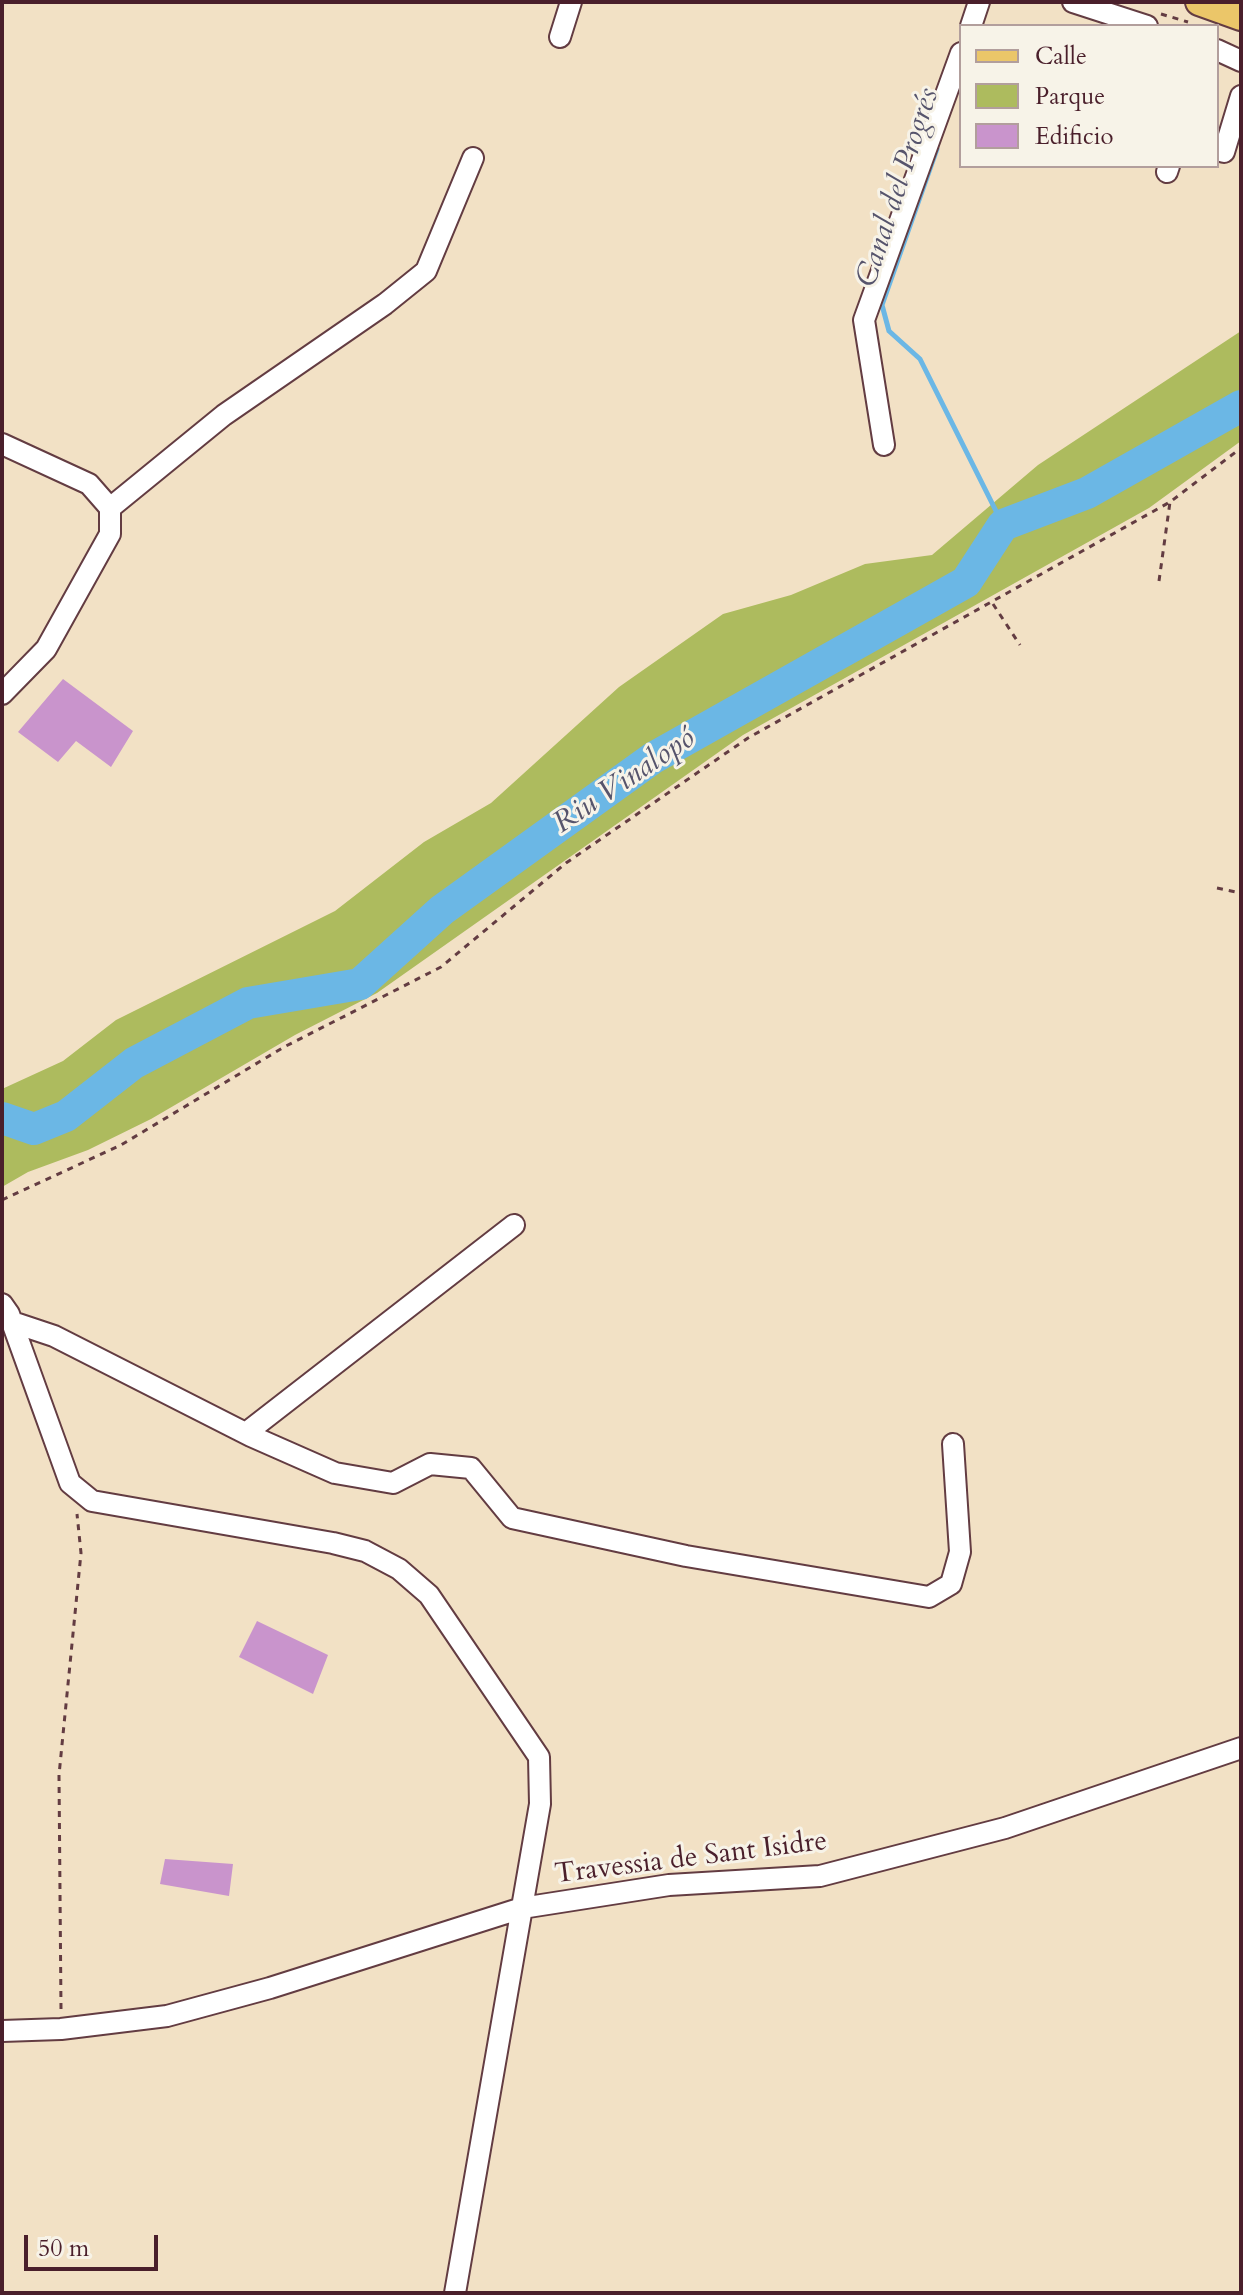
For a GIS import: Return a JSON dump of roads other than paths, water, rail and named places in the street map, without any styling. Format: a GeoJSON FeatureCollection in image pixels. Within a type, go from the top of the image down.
{"type":"FeatureCollection","features":[{"type":"Feature","properties":{"kind":"main road"},"geometry":{"type":"LineString","coordinates":[[1199,2],[1241,17]]}},
{"type":"Feature","properties":{"kind":"street"},"geometry":{"type":"LineString","coordinates":[[560,37],[571,2]]}},
{"type":"Feature","properties":{"kind":"street"},"geometry":{"type":"LineString","coordinates":[[972,24],[979,2]]}},
{"type":"Feature","properties":{"kind":"street"},"geometry":{"type":"LineString","coordinates":[[1073,2],[1141,24]]}},
{"type":"Feature","properties":{"kind":"street"},"geometry":{"type":"LineString","coordinates":[[1219,51],[1241,61]]}},
{"type":"Feature","properties":{"kind":"street"},"geometry":{"type":"LineString","coordinates":[[884,445],[864,320],[959,59]]}},
{"type":"Feature","properties":{"kind":"street"},"geometry":{"type":"LineString","coordinates":[[1219,151],[1224,152],[1241,96]]}},
{"type":"Feature","properties":{"kind":"street"},"geometry":{"type":"LineString","coordinates":[[110,508],[224,415],[385,304],[426,271],[473,158]]}},
{"type":"Feature","properties":{"kind":"street"},"geometry":{"type":"LineString","coordinates":[[2,444],[89,484],[110,508],[110,534],[46,649],[2,694]]}},
{"type":"Feature","properties":{"kind":"street"},"geometry":{"type":"LineString","coordinates":[[246,1433],[514,1225]]}},
{"type":"Feature","properties":{"kind":"street"},"geometry":{"type":"LineString","coordinates":[[7,1313],[246,1433],[335,1473],[393,1483],[430,1464],[471,1468],[512,1518],[686,1556],[929,1597],[951,1584],[960,1552],[953,1444]]}},
{"type":"Feature","properties":{"kind":"street"},"geometry":{"type":"LineString","coordinates":[[7,1313],[70,1483],[92,1501],[365,1551],[399,1569],[429,1595],[539,1757],[540,1804],[455,2293]]}},
{"type":"Feature","properties":{"kind":"street","name":"Travessia de Sant Isidre"},"geometry":{"type":"LineString","coordinates":[[2,2031],[61,2029],[167,2016],[522,1908],[669,1885],[820,1876],[1005,1828],[1241,1748]]}},
{"type":"Feature","properties":{"kind":"waterway","name":"Canal del Progrés"},"geometry":{"type":"LineString","coordinates":[[937,149],[882,305],[889,331],[920,359],[1003,525]]}},
{"type":"Feature","properties":{"kind":"waterway","name":"Riu Vinalopó"},"geometry":{"type":"LineString","coordinates":[[2,1118],[34,1129],[66,1116],[134,1063],[248,1003],[360,984],[442,910],[653,758],[966,582],[1003,525],[1087,493],[1241,406]]}}]}
